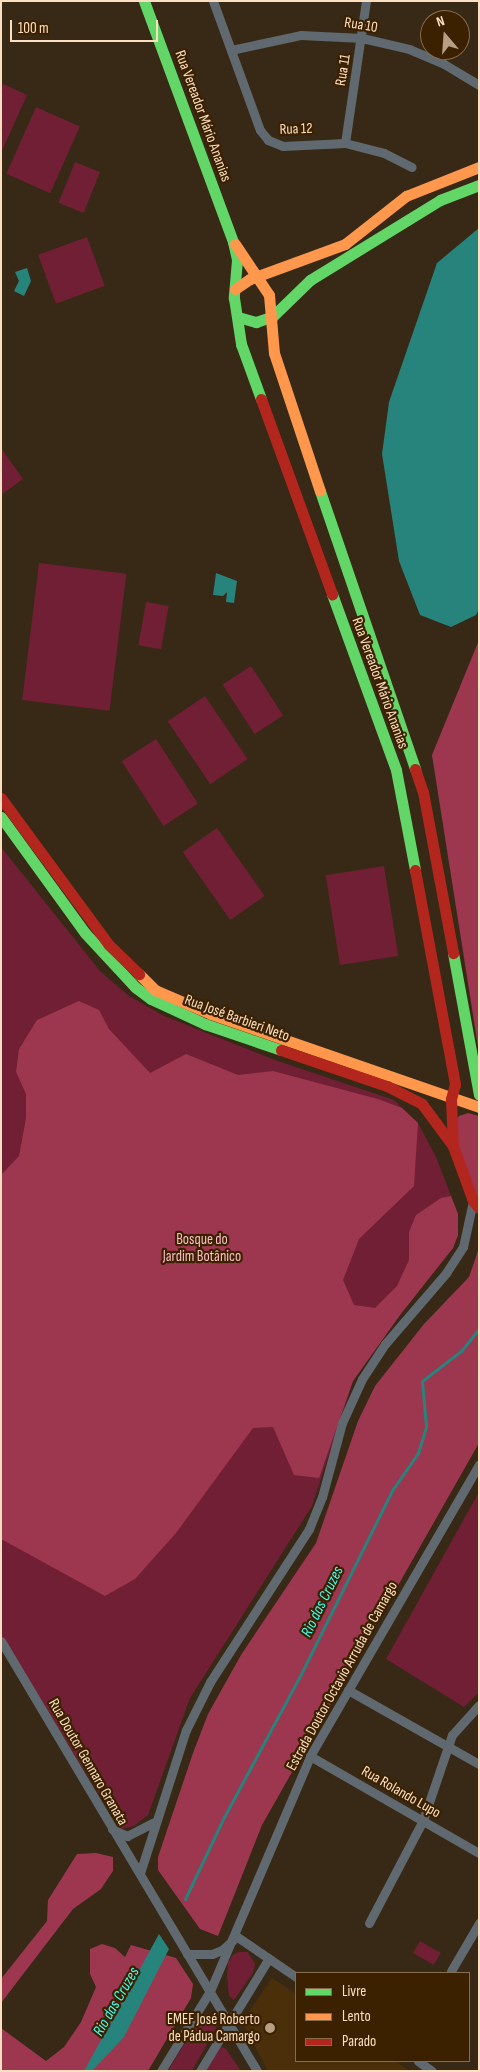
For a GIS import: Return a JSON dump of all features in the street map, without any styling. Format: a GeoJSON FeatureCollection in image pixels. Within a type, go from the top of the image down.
{"type":"FeatureCollection","features":[{"type":"Feature","properties":{"kind":"street","name":"Rua Vereador Mário Ananias"},"geometry":{"type":"LineString","coordinates":[[144,1],[233,242],[237,260],[235,288],[241,344],[396,770],[456,1084],[452,1098],[453,1146]]}},
{"type":"Feature","properties":{"kind":"street","name":"Rua 12"},"geometry":{"type":"LineString","coordinates":[[213,1],[260,130],[268,140],[283,146],[345,143],[384,153],[412,167]]}},
{"type":"Feature","properties":{"kind":"street","name":"Rua 11"},"geometry":{"type":"LineString","coordinates":[[345,143],[366,1]]}},
{"type":"Feature","properties":{"kind":"street","name":"Rua 10"},"geometry":{"type":"LineString","coordinates":[[231,50],[301,35],[362,38],[409,49],[444,64],[479,85]]}},
{"type":"Feature","properties":{"kind":"street"},"geometry":{"type":"LineString","coordinates":[[235,288],[258,276],[345,244],[406,196],[479,168]]}},
{"type":"Feature","properties":{"kind":"street"},"geometry":{"type":"LineString","coordinates":[[238,317],[256,322],[273,316],[310,280],[440,200],[479,185]]}},
{"type":"Feature","properties":{"kind":"street","name":"Rua Vereador Mário Ananias"},"geometry":{"type":"LineString","coordinates":[[233,242],[258,276],[269,295],[273,316],[274,353],[285,391],[423,792],[479,1095]]}},
{"type":"Feature","properties":{"kind":"street","name":"Rua José Barbieri Neto"},"geometry":{"type":"LineString","coordinates":[[1,798],[109,945],[155,990],[211,1014],[479,1107]]}},
{"type":"Feature","properties":{"kind":"street","name":"Rua José Barbieri Neto"},"geometry":{"type":"LineString","coordinates":[[1,817],[85,933],[119,972],[151,999],[205,1024],[405,1094],[422,1104],[453,1146],[476,1205]]}},
{"type":"Feature","properties":{"kind":"street"},"geometry":{"type":"LineString","coordinates":[[140,1873],[154,1822],[186,1730],[210,1682],[310,1530],[322,1497],[342,1423],[362,1379],[385,1344],[446,1273],[463,1246],[476,1205]]}},
{"type":"Feature","properties":{"kind":"street","name":"Estrada Doutor Octavio Arruda de Camargo"},"geometry":{"type":"LineString","coordinates":[[161,2071],[210,1991],[236,1936],[310,1756],[479,1465]]}},
{"type":"Feature","properties":{"kind":"street","name":"Rua Doutor Gennaro Granata"},"geometry":{"type":"LineString","coordinates":[[1,1641],[185,1951]]}},
{"type":"Feature","properties":{"kind":"street"},"geometry":{"type":"LineString","coordinates":[[348,1690],[479,1764]]}},
{"type":"Feature","properties":{"kind":"street"},"geometry":{"type":"LineString","coordinates":[[369,1923],[424,1820],[452,1735],[479,1705]]}},
{"type":"Feature","properties":{"kind":"street","name":"Rua Rolando Lupo"},"geometry":{"type":"LineString","coordinates":[[310,1756],[479,1853]]}},
{"type":"Feature","properties":{"kind":"street"},"geometry":{"type":"LineString","coordinates":[[111,1828],[127,1836],[154,1822]]}},
{"type":"Feature","properties":{"kind":"street"},"geometry":{"type":"LineString","coordinates":[[451,1971],[479,1923]]}},
{"type":"Feature","properties":{"kind":"street"},"geometry":{"type":"LineString","coordinates":[[185,1951],[222,1950],[236,1936],[295,1976]]}},
{"type":"Feature","properties":{"kind":"street"},"geometry":{"type":"LineString","coordinates":[[185,1951],[257,2071]]}},
{"type":"Feature","properties":{"kind":"street"},"geometry":{"type":"LineString","coordinates":[[200,2071],[230,2025],[269,1958]]}},
{"type":"Feature","properties":{"kind":"street"},"geometry":{"type":"LineString","coordinates":[[419,2062],[432,2071]]}},
{"type":"Feature","properties":{"kind":"shaded area","name":"EMEF José Roberto de Pádua Camargo"},"geometry":{"type":"Polygon","coordinates":[[[272,1978],[295,1993],[295,2062],[396,2062],[410,2071],[268,2071],[242,2022],[272,1978]]]}},
{"type":"Feature","properties":{"kind":"green space"},"geometry":{"type":"Polygon","coordinates":[[[1,83],[27,95],[1,153],[1,83]]]}},
{"type":"Feature","properties":{"kind":"green space"},"geometry":{"type":"Polygon","coordinates":[[[36,107],[80,127],[50,193],[6,174],[36,107]]]}},
{"type":"Feature","properties":{"kind":"green space"},"geometry":{"type":"Polygon","coordinates":[[[75,162],[100,172],[84,213],[59,203],[75,162]]]}},
{"type":"Feature","properties":{"kind":"green space"},"geometry":{"type":"Polygon","coordinates":[[[87,237],[105,286],[56,304],[38,255],[87,237]]]}},
{"type":"Feature","properties":{"kind":"green space"},"geometry":{"type":"Polygon","coordinates":[[[1,448],[23,479],[1,495],[1,448]]]}},
{"type":"Feature","properties":{"kind":"green space"},"geometry":{"type":"Polygon","coordinates":[[[39,563],[126,574],[110,711],[22,700],[39,563]]]}},
{"type":"Feature","properties":{"kind":"green space"},"geometry":{"type":"Polygon","coordinates":[[[146,602],[169,606],[161,649],[138,645],[146,602]]]}},
{"type":"Feature","properties":{"kind":"green space"},"geometry":{"type":"Polygon","coordinates":[[[479,640],[479,1053],[432,755],[479,640]]]}},
{"type":"Feature","properties":{"kind":"green space"},"geometry":{"type":"Polygon","coordinates":[[[251,666],[283,715],[255,734],[222,685],[251,666]]]}},
{"type":"Feature","properties":{"kind":"green space"},"geometry":{"type":"Polygon","coordinates":[[[205,696],[247,759],[210,784],[168,721],[205,696]]]}},
{"type":"Feature","properties":{"kind":"green space"},"geometry":{"type":"Polygon","coordinates":[[[156,739],[198,804],[164,826],[122,761],[156,739]]]}},
{"type":"Feature","properties":{"kind":"green space"},"geometry":{"type":"Polygon","coordinates":[[[217,828],[265,896],[230,920],[183,852],[217,828]]]}},
{"type":"Feature","properties":{"kind":"green space","name":"Bosque do Jardim Botânico"},"geometry":{"type":"Polygon","coordinates":[[[1,847],[100,971],[129,996],[164,1016],[275,1060],[394,1100],[418,1123],[436,1157],[458,1214],[458,1235],[453,1248],[400,1315],[353,1381],[312,1506],[190,1698],[148,1815],[134,1826],[121,1829],[1,1636],[1,847]]]}},
{"type":"Feature","properties":{"kind":"green space"},"geometry":{"type":"Polygon","coordinates":[[[384,866],[398,956],[340,965],[326,875],[384,866]]]}},
{"type":"Feature","properties":{"kind":"green space","name":"Bosque do Jardim Botânico"},"geometry":{"type":"Polygon","coordinates":[[[79,1001],[99,1010],[109,1029],[150,1073],[186,1054],[238,1075],[273,1071],[378,1099],[402,1108],[418,1123],[414,1186],[359,1239],[343,1280],[354,1305],[375,1308],[397,1286],[409,1260],[409,1232],[416,1215],[441,1198],[451,1196],[458,1214],[458,1235],[453,1248],[400,1315],[353,1381],[319,1478],[294,1475],[273,1427],[253,1428],[176,1533],[135,1579],[105,1596],[1,1539],[1,1175],[19,1156],[26,1118],[26,1094],[16,1072],[19,1049],[37,1020],[79,1001]]]}},
{"type":"Feature","properties":{"kind":"green space"},"geometry":{"type":"Polygon","coordinates":[[[468,1113],[479,1116],[479,1203],[467,1184],[454,1125],[459,1116],[468,1113]]]}},
{"type":"Feature","properties":{"kind":"green space"},"geometry":{"type":"Polygon","coordinates":[[[479,1248],[479,1443],[262,1825],[218,1936],[200,1929],[158,1870],[158,1857],[208,1714],[241,1655],[316,1543],[358,1421],[375,1386],[424,1324],[469,1277],[479,1248]]]}},
{"type":"Feature","properties":{"kind":"green space"},"geometry":{"type":"Polygon","coordinates":[[[479,1492],[479,1692],[464,1707],[386,1659],[479,1492]]]}},
{"type":"Feature","properties":{"kind":"green space"},"geometry":{"type":"Polygon","coordinates":[[[96,1853],[113,1857],[113,1871],[101,1889],[73,1909],[1,2003],[1,1979],[47,1921],[48,1900],[77,1854],[96,1853]]]}},
{"type":"Feature","properties":{"kind":"green space"},"geometry":{"type":"Polygon","coordinates":[[[420,1941],[441,1953],[434,1965],[413,1953],[420,1941]]]}},
{"type":"Feature","properties":{"kind":"green space"},"geometry":{"type":"Polygon","coordinates":[[[102,1944],[115,1948],[125,1957],[131,1945],[176,1958],[193,1984],[191,1998],[148,2071],[1,2071],[1,2028],[46,2061],[64,2047],[81,2022],[96,1987],[90,1974],[90,1949],[102,1944]]]}},
{"type":"Feature","properties":{"kind":"green space"},"geometry":{"type":"Polygon","coordinates":[[[239,1952],[248,1952],[255,1964],[253,1973],[234,2000],[229,1996],[228,1963],[233,1955],[239,1952]]]}},
{"type":"Feature","properties":{"kind":"green space"},"geometry":{"type":"Polygon","coordinates":[[[207,2013],[216,2016],[218,2024],[192,2071],[168,2071],[201,2016],[207,2013]]]}},
{"type":"Feature","properties":{"kind":"green space"},"geometry":{"type":"Polygon","coordinates":[[[222,2047],[226,2049],[241,2071],[205,2071],[218,2049],[222,2047]]]}},
{"type":"Feature","properties":{"kind":"water"},"geometry":{"type":"Polygon","coordinates":[[[479,228],[479,609],[476,615],[451,627],[420,615],[399,561],[382,454],[389,402],[437,263],[479,228]]]}},
{"type":"Feature","properties":{"kind":"water"},"geometry":{"type":"Polygon","coordinates":[[[27,268],[31,281],[24,296],[14,291],[19,281],[15,272],[27,268]]]}},
{"type":"Feature","properties":{"kind":"water"},"geometry":{"type":"Polygon","coordinates":[[[216,573],[237,581],[234,603],[226,602],[227,592],[223,596],[213,595],[216,573]]]}},
{"type":"Feature","properties":{"kind":"water"},"geometry":{"type":"Polygon","coordinates":[[[159,1934],[169,1949],[124,2037],[92,2071],[84,2071],[159,1934]]]}},
{"type":"Feature","properties":{"kind":"waterway","name":"Rio das Cruzes"},"geometry":{"type":"LineString","coordinates":[[185,1899],[224,1817],[299,1678],[393,1489],[418,1453],[426,1426],[422,1381],[461,1351],[479,1329]]}},
{"type":"Feature","properties":{"kind":"traffic: fast"},"geometry":{"type":"LineString","coordinates":[[144,1],[233,242],[237,260],[234,298],[241,344],[261,399]]}},
{"type":"Feature","properties":{"kind":"traffic: fast"},"geometry":{"type":"LineString","coordinates":[[238,317],[256,322],[273,316],[310,280],[440,200],[479,185]]}},
{"type":"Feature","properties":{"kind":"traffic: fast"},"geometry":{"type":"LineString","coordinates":[[320,491],[415,769]]}},
{"type":"Feature","properties":{"kind":"traffic: fast"},"geometry":{"type":"LineString","coordinates":[[332,594],[396,770],[415,870]]}},
{"type":"Feature","properties":{"kind":"traffic: fast"},"geometry":{"type":"LineString","coordinates":[[1,817],[85,933],[135,987],[151,999],[205,1024],[281,1050]]}},
{"type":"Feature","properties":{"kind":"traffic: fast"},"geometry":{"type":"LineString","coordinates":[[453,953],[479,1095]]}},
{"type":"Feature","properties":{"kind":"traffic: slow"},"geometry":{"type":"LineString","coordinates":[[235,289],[250,279],[345,244],[406,196],[479,167]]}},
{"type":"Feature","properties":{"kind":"traffic: slow"},"geometry":{"type":"LineString","coordinates":[[235,244],[269,295],[274,353],[320,491]]}},
{"type":"Feature","properties":{"kind":"traffic: slow"},"geometry":{"type":"LineString","coordinates":[[139,974],[155,990],[211,1014],[479,1107]]}},
{"type":"Feature","properties":{"kind":"traffic: jam"},"geometry":{"type":"LineString","coordinates":[[261,399],[332,594]]}},
{"type":"Feature","properties":{"kind":"traffic: jam"},"geometry":{"type":"LineString","coordinates":[[415,769],[423,792],[453,953]]}},
{"type":"Feature","properties":{"kind":"traffic: jam"},"geometry":{"type":"LineString","coordinates":[[1,798],[109,945],[139,974]]}},
{"type":"Feature","properties":{"kind":"traffic: jam"},"geometry":{"type":"LineString","coordinates":[[415,870],[455,1084],[451,1099],[453,1146]]}},
{"type":"Feature","properties":{"kind":"traffic: jam"},"geometry":{"type":"LineString","coordinates":[[281,1050],[387,1086],[422,1104],[453,1146],[473,1201],[479,1208]]}},
{"type":"Feature","properties":{"kind":"place","name":"EMEF José Roberto de Pádua Camargo"},"geometry":{"type":"Point","coordinates":[270,2028]}}]}
